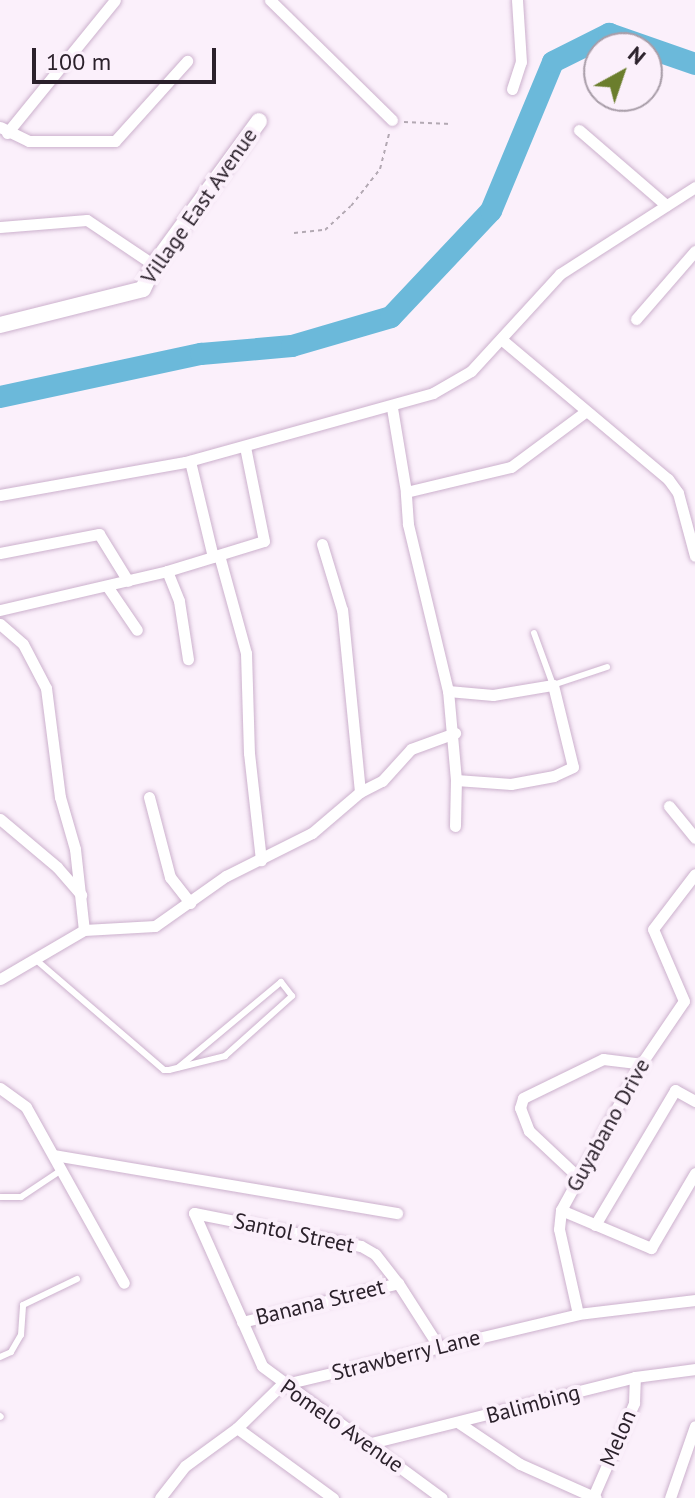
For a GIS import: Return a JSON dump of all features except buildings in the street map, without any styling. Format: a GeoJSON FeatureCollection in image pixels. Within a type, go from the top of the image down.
{"type":"FeatureCollection","features":[{"type":"Feature","properties":{"kind":"street"},"geometry":{"type":"LineString","coordinates":[[115,0],[4,130],[40,142],[115,141],[187,61]]}},
{"type":"Feature","properties":{"kind":"street"},"geometry":{"type":"LineString","coordinates":[[270,0],[392,120]]}},
{"type":"Feature","properties":{"kind":"street"},"geometry":{"type":"LineString","coordinates":[[512,89],[521,62],[517,0]]}},
{"type":"Feature","properties":{"kind":"street","name":"Village East Avenue"},"geometry":{"type":"LineString","coordinates":[[0,325],[135,294],[151,277],[154,265],[259,121]]}},
{"type":"Feature","properties":{"kind":"street"},"geometry":{"type":"LineString","coordinates":[[579,130],[666,205]]}},
{"type":"Feature","properties":{"kind":"street"},"geometry":{"type":"LineString","coordinates":[[0,495],[190,461],[392,408],[452,385],[501,339],[560,274],[695,187]]}},
{"type":"Feature","properties":{"kind":"street"},"geometry":{"type":"LineString","coordinates":[[0,227],[12,230],[87,220],[154,265]]}},
{"type":"Feature","properties":{"kind":"street"},"geometry":{"type":"LineString","coordinates":[[636,319],[695,251]]}},
{"type":"Feature","properties":{"kind":"street"},"geometry":{"type":"LineString","coordinates":[[501,339],[673,486],[695,556]]}},
{"type":"Feature","properties":{"kind":"street"},"geometry":{"type":"LineString","coordinates":[[392,408],[408,524],[455,733],[455,826]]}},
{"type":"Feature","properties":{"kind":"street"},"geometry":{"type":"LineString","coordinates":[[406,492],[511,467],[585,412]]}},
{"type":"Feature","properties":{"kind":"street"},"geometry":{"type":"LineString","coordinates":[[0,610],[167,571],[264,541],[245,447]]}},
{"type":"Feature","properties":{"kind":"street"},"geometry":{"type":"LineString","coordinates":[[190,461],[246,653],[249,753],[261,860]]}},
{"type":"Feature","properties":{"kind":"street"},"geometry":{"type":"LineString","coordinates":[[0,553],[99,534],[128,581]]}},
{"type":"Feature","properties":{"kind":"street"},"geometry":{"type":"LineString","coordinates":[[322,544],[342,610],[360,792]]}},
{"type":"Feature","properties":{"kind":"street"},"geometry":{"type":"LineString","coordinates":[[167,571],[179,601],[188,659]]}},
{"type":"Feature","properties":{"kind":"street"},"geometry":{"type":"LineString","coordinates":[[107,586],[137,630]]}},
{"type":"Feature","properties":{"kind":"street"},"geometry":{"type":"LineString","coordinates":[[0,624],[23,644],[46,688],[60,797],[75,849],[84,930]]}},
{"type":"Feature","properties":{"kind":"street"},"geometry":{"type":"LineString","coordinates":[[448,691],[493,695],[553,685],[574,760],[571,770],[511,784],[456,780]]}},
{"type":"Feature","properties":{"kind":"street"},"geometry":{"type":"LineString","coordinates":[[0,979],[84,930],[155,926],[226,876],[312,833],[360,792],[382,781],[411,749],[455,733]]}},
{"type":"Feature","properties":{"kind":"street"},"geometry":{"type":"LineString","coordinates":[[149,797],[170,877],[190,903]]}},
{"type":"Feature","properties":{"kind":"street"},"geometry":{"type":"LineString","coordinates":[[669,806],[695,838]]}},
{"type":"Feature","properties":{"kind":"street"},"geometry":{"type":"LineString","coordinates":[[0,819],[57,867],[82,896]]}},
{"type":"Feature","properties":{"kind":"street"},"geometry":{"type":"LineString","coordinates":[[690,1002],[653,929],[695,874]]}},
{"type":"Feature","properties":{"kind":"street","name":"Guyabano Drive"},"geometry":{"type":"LineString","coordinates":[[578,1314],[560,1238],[561,1210],[641,1064],[663,1032],[690,1002]]}},
{"type":"Feature","properties":{"kind":"street"},"geometry":{"type":"LineString","coordinates":[[577,1176],[529,1131],[520,1108],[523,1098],[603,1059],[641,1064]]}},
{"type":"Feature","properties":{"kind":"street"},"geometry":{"type":"LineString","coordinates":[[0,1088],[26,1107],[124,1283]]}},
{"type":"Feature","properties":{"kind":"street"},"geometry":{"type":"LineString","coordinates":[[595,1225],[675,1090],[695,1101]]}},
{"type":"Feature","properties":{"kind":"street"},"geometry":{"type":"LineString","coordinates":[[54,1155],[397,1213]]}},
{"type":"Feature","properties":{"kind":"street"},"geometry":{"type":"LineString","coordinates":[[561,1210],[651,1248],[695,1173]]}},
{"type":"Feature","properties":{"kind":"street","name":"Santol Street"},"geometry":{"type":"LineString","coordinates":[[194,1213],[344,1240],[375,1254],[398,1283],[439,1347]]}},
{"type":"Feature","properties":{"kind":"street","name":"Pomelo Avenue"},"geometry":{"type":"LineString","coordinates":[[194,1213],[262,1366],[281,1385],[371,1443],[442,1498]]}},
{"type":"Feature","properties":{"kind":"street","name":"Banana Street"},"geometry":{"type":"LineString","coordinates":[[242,1322],[398,1283]]}},
{"type":"Feature","properties":{"kind":"street","name":"Strawberry Lane"},"geometry":{"type":"LineString","coordinates":[[281,1385],[578,1314],[695,1300]]}},
{"type":"Feature","properties":{"kind":"street","name":"Balimbing"},"geometry":{"type":"LineString","coordinates":[[371,1443],[635,1377],[695,1369]]}},
{"type":"Feature","properties":{"kind":"street","name":"Melon"},"geometry":{"type":"LineString","coordinates":[[595,1497],[634,1403],[635,1377]]}},
{"type":"Feature","properties":{"kind":"street"},"geometry":{"type":"LineString","coordinates":[[160,1498],[185,1466],[237,1428],[281,1385]]}},
{"type":"Feature","properties":{"kind":"street"},"geometry":{"type":"LineString","coordinates":[[459,1423],[520,1464],[595,1497]]}},
{"type":"Feature","properties":{"kind":"street"},"geometry":{"type":"LineString","coordinates":[[670,1498],[695,1426]]}},
{"type":"Feature","properties":{"kind":"street"},"geometry":{"type":"LineString","coordinates":[[237,1428],[333,1498]]}},
{"type":"Feature","properties":{"kind":"lane"},"geometry":{"type":"LineString","coordinates":[[534,633],[553,685],[607,667]]}},
{"type":"Feature","properties":{"kind":"lane"},"geometry":{"type":"LineString","coordinates":[[35,959],[159,1069],[179,1067],[225,1056],[292,996],[281,982],[179,1067]]}},
{"type":"Feature","properties":{"kind":"lane"},"geometry":{"type":"LineString","coordinates":[[0,1197],[21,1197],[63,1169]]}},
{"type":"Feature","properties":{"kind":"lane"},"geometry":{"type":"LineString","coordinates":[[0,1357],[11,1352],[21,1335],[23,1305],[77,1279]]}},
{"type":"Feature","properties":{"kind":"path"},"geometry":{"type":"LineString","coordinates":[[294,233],[325,230],[351,206],[380,169],[392,120],[451,124]]}},
{"type":"Feature","properties":{"kind":"waterway"},"geometry":{"type":"LineString","coordinates":[[0,397],[201,354],[292,346],[391,317],[491,211],[553,62],[609,34],[695,64]]}}]}
